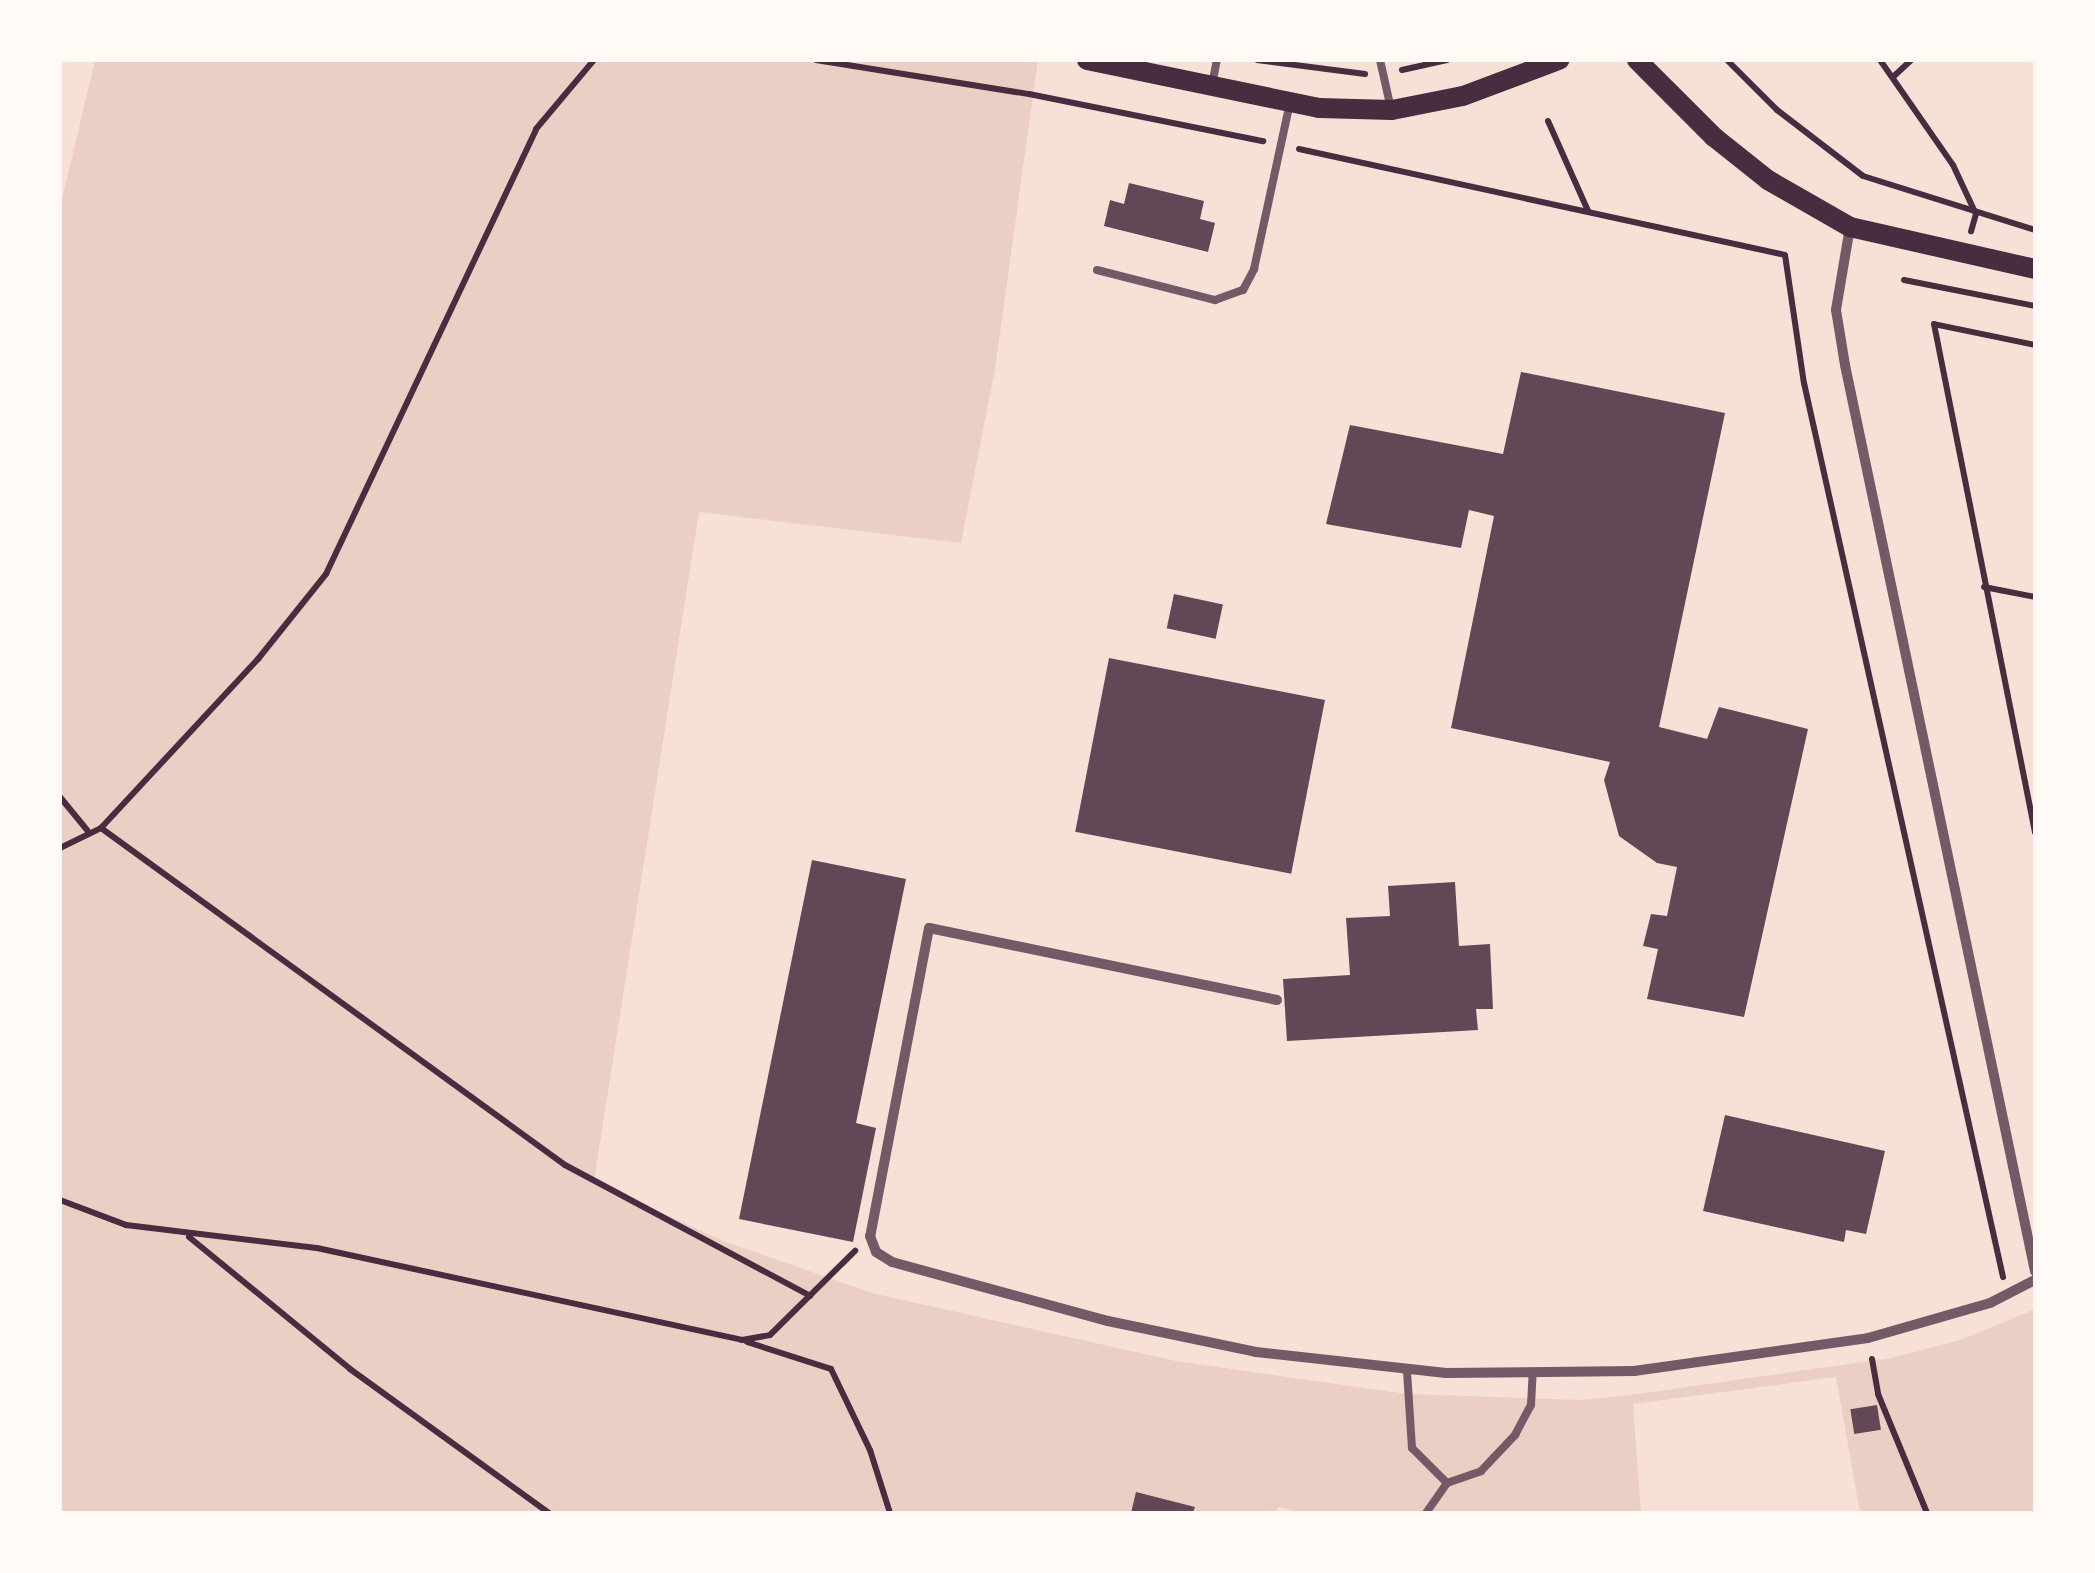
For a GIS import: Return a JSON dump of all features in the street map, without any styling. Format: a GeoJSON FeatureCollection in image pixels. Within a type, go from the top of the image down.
{"type":"FeatureCollection","features":[{"type":"Feature","properties":{"kind":"main road"},"geometry":{"type":"LineString","coordinates":[[1086,60],[1290,102],[1392,110],[1464,96],[1559,60]]}},
{"type":"Feature","properties":{"kind":"main road"},"geometry":{"type":"LineString","coordinates":[[1636,60],[1714,137],[1768,180],[1850,227],[2035,269]]}},
{"type":"Feature","properties":{"kind":"street"},"geometry":{"type":"LineString","coordinates":[[1850,227],[1836,310],[1845,365],[2035,1271]]}},
{"type":"Feature","properties":{"kind":"street"},"geometry":{"type":"LineString","coordinates":[[1277,1000],[929,928],[870,1236],[876,1252],[892,1262],[1108,1321],[1256,1352],[1407,1372],[1634,1370],[1868,1338],[2035,1280]]}},
{"type":"Feature","properties":{"kind":"lane"},"geometry":{"type":"LineString","coordinates":[[1212,86],[1217,60]]}},
{"type":"Feature","properties":{"kind":"lane"},"geometry":{"type":"LineString","coordinates":[[1380,60],[1392,110]]}},
{"type":"Feature","properties":{"kind":"lane"},"geometry":{"type":"LineString","coordinates":[[1098,270],[1215,300],[1242,290],[1254,269],[1290,102]]}},
{"type":"Feature","properties":{"kind":"lane"},"geometry":{"type":"LineString","coordinates":[[1407,1372],[1412,1448],[1447,1483]]}},
{"type":"Feature","properties":{"kind":"lane"},"geometry":{"type":"LineString","coordinates":[[1426,1513],[1447,1483],[1481,1471],[1514,1435],[1531,1405],[1533,1372]]}},
{"type":"Feature","properties":{"kind":"path"},"geometry":{"type":"LineString","coordinates":[[60,848],[87,830],[101,828],[258,660],[326,574],[536,129],[594,60]]}},
{"type":"Feature","properties":{"kind":"path"},"geometry":{"type":"LineString","coordinates":[[816,60],[1029,94],[1785,255],[1804,383],[2006,1292]]}},
{"type":"Feature","properties":{"kind":"path"},"geometry":{"type":"LineString","coordinates":[[1258,60],[1349,75],[1385,73],[1447,60]]}},
{"type":"Feature","properties":{"kind":"path"},"geometry":{"type":"LineString","coordinates":[[1727,60],[1777,110],[1864,176],[2035,230]]}},
{"type":"Feature","properties":{"kind":"path"},"geometry":{"type":"LineString","coordinates":[[1880,60],[1953,165],[1976,214],[1964,253]]}},
{"type":"Feature","properties":{"kind":"path"},"geometry":{"type":"LineString","coordinates":[[1893,77],[1910,60]]}},
{"type":"Feature","properties":{"kind":"path"},"geometry":{"type":"LineString","coordinates":[[1548,121],[1589,212]]}},
{"type":"Feature","properties":{"kind":"path"},"geometry":{"type":"LineString","coordinates":[[1904,280],[2035,306]]}},
{"type":"Feature","properties":{"kind":"path"},"geometry":{"type":"LineString","coordinates":[[2035,345],[1934,324],[2035,832]]}},
{"type":"Feature","properties":{"kind":"path"},"geometry":{"type":"LineString","coordinates":[[1984,587],[2035,597]]}},
{"type":"Feature","properties":{"kind":"path"},"geometry":{"type":"LineString","coordinates":[[60,797],[87,830]]}},
{"type":"Feature","properties":{"kind":"path"},"geometry":{"type":"LineString","coordinates":[[101,828],[565,1165],[810,1296]]}},
{"type":"Feature","properties":{"kind":"path"},"geometry":{"type":"LineString","coordinates":[[60,1200],[126,1225],[188,1236],[318,1248],[742,1340],[830,1369],[870,1450],[890,1513]]}},
{"type":"Feature","properties":{"kind":"path"},"geometry":{"type":"LineString","coordinates":[[188,1236],[350,1369],[550,1513]]}},
{"type":"Feature","properties":{"kind":"path"},"geometry":{"type":"LineString","coordinates":[[742,1340],[770,1335],[870,1236]]}},
{"type":"Feature","properties":{"kind":"path"},"geometry":{"type":"LineString","coordinates":[[1868,1338],[1878,1394],[1928,1513]]}},
{"type":"Feature","properties":{"kind":"shaded area"},"geometry":{"type":"Polygon","coordinates":[[[95,60],[1038,60],[995,369],[961,543],[699,512],[594,1181],[723,1241],[872,1293],[1176,1361],[1407,1394],[1583,1400],[1631,1395],[1891,1358],[1960,1340],[2035,1309],[2035,1513],[1860,1513],[1836,1377],[1633,1404],[1641,1513],[1302,1513],[1278,1507],[1276,1513],[60,1513],[60,208],[95,60]]]}},
{"type":"Feature","properties":{"kind":"building"},"geometry":{"type":"Polygon","coordinates":[[[1129,183],[1204,201],[1200,219],[1215,223],[1208,252],[1104,226],[1110,200],[1124,204],[1129,183]]]}},
{"type":"Feature","properties":{"kind":"building"},"geometry":{"type":"Polygon","coordinates":[[[1521,372],[1725,413],[1659,727],[1707,739],[1719,707],[1808,729],[1744,1017],[1647,999],[1658,949],[1643,946],[1651,914],[1667,916],[1677,867],[1657,863],[1619,836],[1604,780],[1610,762],[1451,728],[1494,516],[1469,510],[1461,548],[1326,524],[1350,425],[1503,454],[1521,372]]]}},
{"type":"Feature","properties":{"kind":"building"},"geometry":{"type":"Polygon","coordinates":[[[1174,594],[1223,604],[1216,639],[1167,628],[1174,594]]]}},
{"type":"Feature","properties":{"kind":"building"},"geometry":{"type":"Polygon","coordinates":[[[1109,658],[1325,700],[1291,874],[1075,832],[1109,658]]]}},
{"type":"Feature","properties":{"kind":"building"},"geometry":{"type":"Polygon","coordinates":[[[812,860],[906,879],[856,1123],[876,1128],[853,1242],[739,1219],[812,860]]]}},
{"type":"Feature","properties":{"kind":"building"},"geometry":{"type":"Polygon","coordinates":[[[1455,882],[1459,946],[1490,944],[1493,1009],[1476,1009],[1478,1030],[1287,1041],[1283,979],[1350,975],[1346,918],[1390,916],[1388,886],[1455,882]]]}},
{"type":"Feature","properties":{"kind":"building"},"geometry":{"type":"Polygon","coordinates":[[[1725,1115],[1885,1151],[1866,1234],[1846,1230],[1844,1242],[1703,1211],[1725,1115]]]}},
{"type":"Feature","properties":{"kind":"building"},"geometry":{"type":"Polygon","coordinates":[[[1877,1405],[1881,1430],[1854,1434],[1850,1409],[1877,1405]]]}},
{"type":"Feature","properties":{"kind":"building"},"geometry":{"type":"Polygon","coordinates":[[[1136,1492],[1195,1507],[1193,1513],[1131,1513],[1136,1492]]]}}]}
